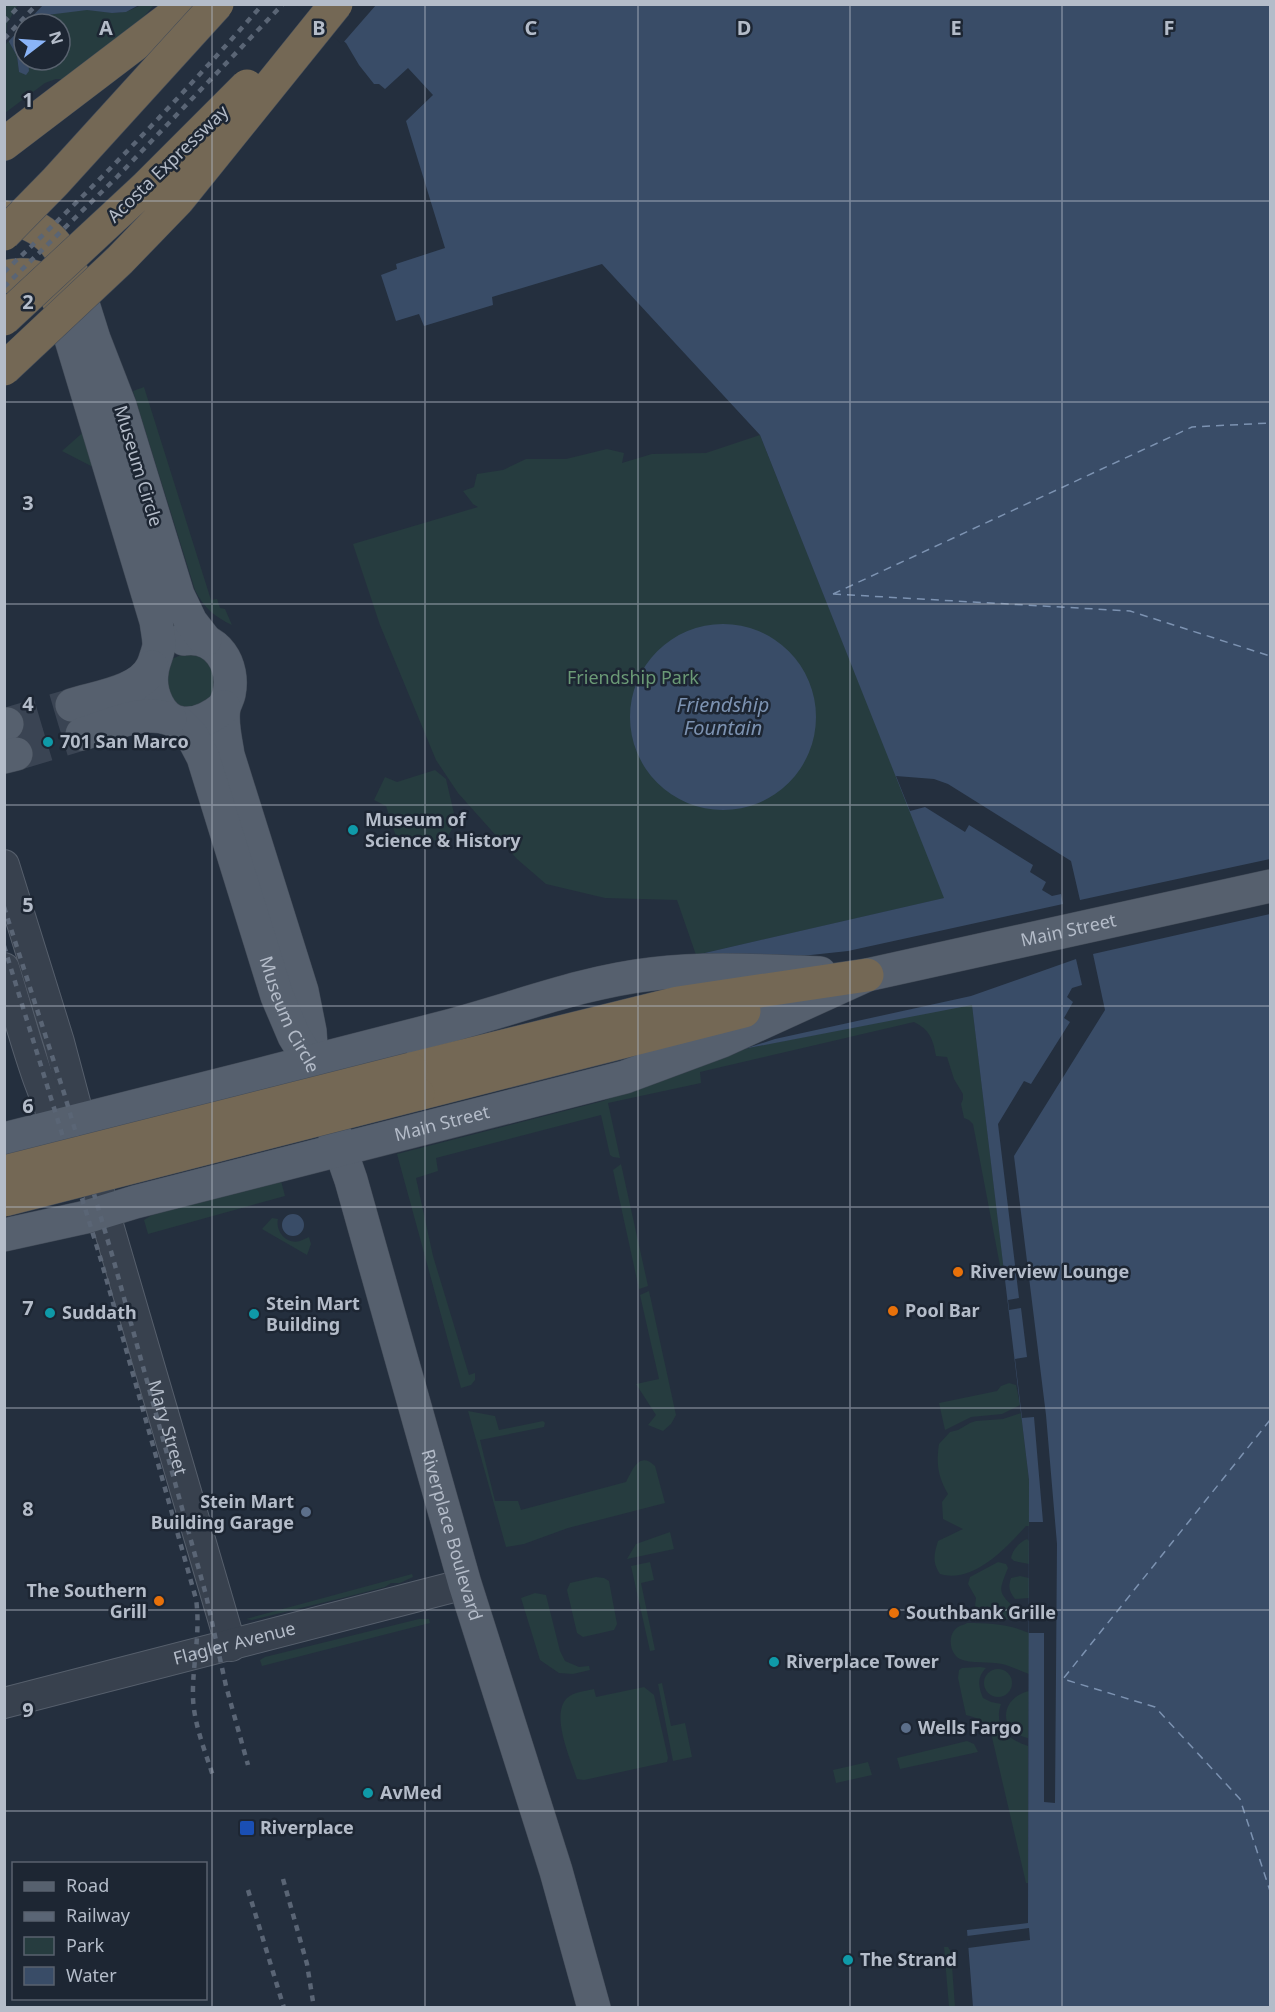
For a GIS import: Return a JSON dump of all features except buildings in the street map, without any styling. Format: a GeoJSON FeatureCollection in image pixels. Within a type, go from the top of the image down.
{"type":"FeatureCollection","features":[{"type":"Feature","properties":{"kind":"highway"},"geometry":{"type":"LineString","coordinates":[[4,144],[188,4]]}},
{"type":"Feature","properties":{"kind":"highway"},"geometry":{"type":"LineString","coordinates":[[4,234],[56,182],[217,4]]}},
{"type":"Feature","properties":{"kind":"highway","name":"Acosta Expressway"},"geometry":{"type":"LineString","coordinates":[[4,319],[169,165],[327,4]]}},
{"type":"Feature","properties":{"kind":"highway"},"geometry":{"type":"LineString","coordinates":[[4,369],[173,207],[336,4]]}},
{"type":"Feature","properties":{"kind":"highway"},"geometry":{"type":"LineString","coordinates":[[4,217],[30,224],[56,243],[69,263],[70,297],[37,277],[21,274],[4,277]]}},
{"type":"Feature","properties":{"kind":"highway"},"geometry":{"type":"LineString","coordinates":[[4,1172],[414,1082],[696,1011],[867,975]]}},
{"type":"Feature","properties":{"kind":"highway"},"geometry":{"type":"LineString","coordinates":[[4,1200],[414,1082]]}},
{"type":"Feature","properties":{"kind":"main road","name":"Museum Circle"},"geometry":{"type":"LineString","coordinates":[[70,297],[92,368],[117,399],[159,642],[151,680],[155,697],[162,712],[192,736],[203,757],[277,996],[294,1036],[310,1062]]}},
{"type":"Feature","properties":{"kind":"main road","name":"Museum Circle"},"geometry":{"type":"LineString","coordinates":[[135,503],[191,622],[205,640],[218,650],[228,669],[229,694],[224,707],[225,736],[230,763],[304,1002],[310,1031],[310,1062]]}},
{"type":"Feature","properties":{"kind":"main road"},"geometry":{"type":"LineString","coordinates":[[205,640],[182,639],[171,644],[155,662],[147,676],[77,719],[158,716],[191,723],[204,720],[224,707]]}},
{"type":"Feature","properties":{"kind":"main road","name":"Main Street"},"geometry":{"type":"LineString","coordinates":[[4,1139],[488,1016],[576,989],[638,976],[696,1011],[754,1027],[867,975],[1270,886]]}},
{"type":"Feature","properties":{"kind":"main road","name":"Main Street"},"geometry":{"type":"LineString","coordinates":[[4,1235],[606,1083],[696,1011]]}},
{"type":"Feature","properties":{"kind":"main road","name":"Riverplace Boulevard"},"geometry":{"type":"LineString","coordinates":[[310,1062],[351,1180],[465,1584],[553,1862],[594,2007]]}},
{"type":"Feature","properties":{"kind":"street","name":"Mary Street"},"geometry":{"type":"LineString","coordinates":[[4,865],[59,1042],[68,1123]]}},
{"type":"Feature","properties":{"kind":"street","name":"Mary Street"},"geometry":{"type":"LineString","coordinates":[[4,968],[42,1088],[68,1123],[104,1211],[231,1646]]}},
{"type":"Feature","properties":{"kind":"street","name":"Flagler Avenue"},"geometry":{"type":"LineString","coordinates":[[4,1703],[465,1584]]}},
{"type":"Feature","properties":{"kind":"green space"},"geometry":{"type":"Polygon","coordinates":[[[5,5],[21,5],[19,12],[12,12],[12,33],[9,42],[12,47],[12,72],[72,72],[72,12],[65,12],[89,10],[118,13],[143,5],[154,5],[108,57],[70,79],[56,79],[45,83],[5,113],[5,5]]]}},
{"type":"Feature","properties":{"kind":"green space"},"geometry":{"type":"Polygon","coordinates":[[[144,387],[211,600],[217,599],[220,608],[225,609],[232,625],[210,611],[195,590],[133,391],[144,387]]]}},
{"type":"Feature","properties":{"kind":"green space"},"geometry":{"type":"Polygon","coordinates":[[[89,427],[93,466],[62,451],[89,427]]]}},
{"type":"Feature","properties":{"kind":"green space","name":"Friendship Park"},"geometry":{"type":"Polygon","coordinates":[[[760,435],[945,898],[696,955],[677,900],[605,898],[546,884],[517,859],[458,793],[436,760],[380,625],[353,544],[478,507],[463,491],[474,487],[477,474],[503,470],[526,459],[566,459],[607,449],[624,453],[622,463],[652,454],[706,453],[760,435]]]}},
{"type":"Feature","properties":{"kind":"green space"},"geometry":{"type":"Polygon","coordinates":[[[185,653],[198,656],[206,661],[216,680],[207,709],[173,707],[163,686],[170,660],[185,653]]]}},
{"type":"Feature","properties":{"kind":"green space"},"geometry":{"type":"Polygon","coordinates":[[[435,770],[446,779],[456,822],[448,836],[406,850],[399,846],[386,806],[374,800],[385,777],[397,782],[435,770]]]}},
{"type":"Feature","properties":{"kind":"green space"},"geometry":{"type":"Polygon","coordinates":[[[972,1004],[1004,1270],[1001,1271],[973,1124],[964,1118],[961,1104],[963,1094],[954,1079],[947,1057],[936,1056],[930,1036],[924,1028],[914,1022],[700,1072],[701,1083],[608,1103],[620,1158],[610,1155],[601,1115],[436,1158],[438,1171],[416,1178],[433,1256],[469,1375],[475,1373],[475,1380],[471,1385],[461,1388],[397,1154],[603,1101],[723,1053],[972,1004]]]}},
{"type":"Feature","properties":{"kind":"green space"},"geometry":{"type":"Polygon","coordinates":[[[621,1164],[648,1286],[639,1289],[613,1170],[621,1164]]]}},
{"type":"Feature","properties":{"kind":"green space"},"geometry":{"type":"Polygon","coordinates":[[[281,1181],[285,1196],[148,1234],[144,1220],[155,1213],[281,1181]]]}},
{"type":"Feature","properties":{"kind":"green space"},"geometry":{"type":"Polygon","coordinates":[[[272,1218],[278,1219],[278,1228],[286,1239],[295,1242],[309,1237],[311,1244],[307,1255],[262,1229],[272,1218]]]}},
{"type":"Feature","properties":{"kind":"green space"},"geometry":{"type":"Polygon","coordinates":[[[649,1291],[676,1415],[663,1431],[648,1425],[656,1415],[636,1384],[659,1379],[640,1295],[649,1291]]]}},
{"type":"Feature","properties":{"kind":"green space"},"geometry":{"type":"Polygon","coordinates":[[[1009,1383],[1016,1385],[1020,1405],[1002,1414],[971,1417],[945,1430],[939,1403],[997,1391],[1001,1386],[1009,1383]]]}},
{"type":"Feature","properties":{"kind":"green space"},"geometry":{"type":"Polygon","coordinates":[[[468,1411],[495,1416],[499,1430],[543,1421],[545,1423],[544,1427],[480,1440],[495,1501],[518,1501],[521,1510],[626,1482],[637,1464],[645,1460],[655,1466],[665,1503],[568,1528],[524,1544],[506,1547],[468,1411]]]}},
{"type":"Feature","properties":{"kind":"green space"},"geometry":{"type":"Polygon","coordinates":[[[1021,1413],[1029,1480],[1029,1526],[1026,1526],[988,1562],[976,1569],[952,1576],[940,1574],[934,1558],[938,1541],[963,1529],[943,1519],[942,1502],[948,1494],[939,1470],[939,1444],[950,1432],[970,1423],[1003,1419],[1021,1413]]]}},
{"type":"Feature","properties":{"kind":"green space"},"geometry":{"type":"Polygon","coordinates":[[[670,1532],[674,1549],[627,1559],[636,1544],[670,1532]]]}},
{"type":"Feature","properties":{"kind":"green space"},"geometry":{"type":"Polygon","coordinates":[[[1027,1539],[1029,1541],[1029,1564],[1014,1561],[1011,1558],[1014,1550],[1027,1539]]]}},
{"type":"Feature","properties":{"kind":"green space"},"geometry":{"type":"Polygon","coordinates":[[[650,1562],[654,1580],[641,1583],[655,1650],[650,1651],[631,1566],[650,1562]]]}},
{"type":"Feature","properties":{"kind":"green space"},"geometry":{"type":"Polygon","coordinates":[[[998,1562],[1006,1564],[1008,1568],[1001,1588],[1003,1596],[1017,1611],[1017,1616],[1013,1620],[977,1616],[976,1598],[968,1584],[970,1577],[998,1562]]]}},
{"type":"Feature","properties":{"kind":"green space"},"geometry":{"type":"Polygon","coordinates":[[[412,1574],[413,1577],[400,1583],[391,1583],[385,1587],[252,1620],[246,1619],[412,1574]]]}},
{"type":"Feature","properties":{"kind":"green space"},"geometry":{"type":"Polygon","coordinates":[[[1020,1576],[1029,1578],[1029,1598],[1015,1599],[1010,1591],[1011,1578],[1020,1576]]]}},
{"type":"Feature","properties":{"kind":"green space"},"geometry":{"type":"Polygon","coordinates":[[[596,1577],[609,1581],[617,1624],[614,1630],[583,1637],[577,1633],[567,1590],[570,1583],[596,1577]]]}},
{"type":"Feature","properties":{"kind":"green space"},"geometry":{"type":"Polygon","coordinates":[[[535,1593],[546,1595],[560,1651],[565,1661],[579,1667],[589,1666],[590,1670],[573,1674],[559,1673],[540,1660],[521,1598],[535,1593]]]}},
{"type":"Feature","properties":{"kind":"green space"},"geometry":{"type":"Polygon","coordinates":[[[419,1619],[429,1619],[430,1623],[262,1666],[260,1660],[265,1657],[419,1619]]]}},
{"type":"Feature","properties":{"kind":"green space"},"geometry":{"type":"Polygon","coordinates":[[[967,1623],[999,1625],[1029,1633],[1029,1674],[1002,1664],[969,1661],[956,1656],[951,1643],[952,1634],[958,1627],[967,1623]]]}},
{"type":"Feature","properties":{"kind":"green space"},"geometry":{"type":"Polygon","coordinates":[[[986,1668],[979,1682],[983,1698],[1001,1704],[999,1719],[1004,1731],[1015,1740],[1028,1746],[1028,1883],[1026,1883],[991,1733],[981,1721],[966,1715],[958,1678],[959,1670],[986,1668]]]}},
{"type":"Feature","properties":{"kind":"green space"},"geometry":{"type":"Polygon","coordinates":[[[998,1669],[1008,1673],[1012,1683],[1008,1693],[998,1697],[988,1693],[984,1683],[988,1673],[998,1669]]]}},
{"type":"Feature","properties":{"kind":"green space"},"geometry":{"type":"Polygon","coordinates":[[[662,1683],[671,1726],[685,1723],[692,1757],[673,1761],[658,1684],[662,1683]]]}},
{"type":"Feature","properties":{"kind":"green space"},"geometry":{"type":"Polygon","coordinates":[[[644,1687],[654,1695],[667,1762],[584,1780],[577,1779],[561,1726],[562,1706],[567,1698],[576,1693],[594,1689],[596,1697],[644,1687]]]}},
{"type":"Feature","properties":{"kind":"green space"},"geometry":{"type":"Polygon","coordinates":[[[1029,1691],[1028,1738],[1018,1735],[1011,1729],[1006,1715],[1012,1700],[1029,1691]]]}},
{"type":"Feature","properties":{"kind":"green space"},"geometry":{"type":"Polygon","coordinates":[[[967,1741],[974,1744],[978,1752],[900,1769],[897,1758],[967,1741]]]}},
{"type":"Feature","properties":{"kind":"green space"},"geometry":{"type":"Polygon","coordinates":[[[868,1762],[872,1775],[836,1783],[833,1770],[868,1762]]]}},
{"type":"Feature","properties":{"kind":"green space"},"geometry":{"type":"Polygon","coordinates":[[[944,1947],[948,1947],[951,1952],[955,2007],[949,2007],[944,1947]]]}},
{"type":"Feature","properties":{"kind":"water"},"geometry":{"type":"Polygon","coordinates":[[[21,5],[139,5],[126,12],[112,13],[87,10],[17,12],[21,5]]]}},
{"type":"Feature","properties":{"kind":"water"},"geometry":{"type":"Polygon","coordinates":[[[298,5],[1270,5],[1270,2007],[973,2007],[967,1930],[1028,1923],[1029,1480],[972,1005],[723,1053],[696,955],[944,898],[760,435],[602,264],[492,297],[493,305],[424,326],[419,314],[396,321],[381,275],[397,269],[396,264],[445,248],[406,121],[433,95],[408,68],[385,89],[379,84],[374,84],[346,43],[298,5]]]}},
{"type":"Feature","properties":{"kind":"water"},"geometry":{"type":"Polygon","coordinates":[[[12,21],[12,47],[9,42],[12,21]]]}},
{"type":"Feature","properties":{"kind":"water","name":"Friendship Fountain"},"geometry":{"type":"Polygon","coordinates":[[[723,624],[759,631],[775,639],[789,651],[801,665],[809,681],[816,717],[809,753],[801,769],[789,783],[775,795],[759,803],[723,810],[687,803],[671,795],[657,783],[645,769],[637,753],[630,717],[637,681],[645,665],[657,651],[671,639],[687,631],[723,624]]]}},
{"type":"Feature","properties":{"kind":"water"},"geometry":{"type":"Polygon","coordinates":[[[293,1214],[301,1217],[304,1225],[301,1233],[293,1236],[285,1233],[282,1225],[285,1217],[293,1214]]]}},
{"type":"Feature","properties":{"kind":"pier"},"geometry":{"type":"Polygon","coordinates":[[[18,4],[43,5],[36,12],[14,12],[18,4]]]}},
{"type":"Feature","properties":{"kind":"pier"},"geometry":{"type":"Polygon","coordinates":[[[295,5],[376,5],[342,44],[295,5]]]}},
{"type":"Feature","properties":{"kind":"pier"},"geometry":{"type":"Polygon","coordinates":[[[12,15],[12,38],[6,44],[7,24],[12,15]]]}},
{"type":"Feature","properties":{"kind":"pier"},"geometry":{"type":"Polygon","coordinates":[[[896,776],[934,779],[948,784],[1071,861],[1080,900],[1270,859],[1270,914],[1093,954],[1105,1010],[1014,1156],[1046,1415],[1057,1544],[1055,1803],[1044,1802],[1044,1633],[1029,1633],[1029,1522],[1043,1522],[1034,1417],[1022,1418],[1015,1359],[1027,1357],[1021,1308],[1009,1310],[1008,1300],[1019,1298],[998,1124],[1024,1081],[1031,1084],[1070,1022],[1064,1018],[1073,1002],[1067,997],[1072,988],[1082,985],[1076,959],[971,996],[775,1039],[722,1056],[783,958],[848,951],[1063,904],[1061,894],[1052,896],[1042,890],[1046,882],[1030,872],[1033,865],[969,825],[965,832],[925,807],[910,811],[896,776]]]}},
{"type":"Feature","properties":{"kind":"pier"},"geometry":{"type":"Polygon","coordinates":[[[1029,1928],[1030,1940],[968,1948],[967,1936],[1029,1928]]]}},
{"type":"Feature","properties":{"kind":"ferry route"},"geometry":{"type":"LineString","coordinates":[[833,594],[1192,427],[1270,423]]}},
{"type":"Feature","properties":{"kind":"ferry route"},"geometry":{"type":"LineString","coordinates":[[833,594],[1130,611],[1270,656]]}},
{"type":"Feature","properties":{"kind":"ferry route"},"geometry":{"type":"LineString","coordinates":[[1270,1420],[1063,1679],[1155,1707],[1240,1799],[1270,1891]]}},
{"type":"Feature","properties":{"kind":"tunnel"},"geometry":{"type":"LineString","coordinates":[[7,724],[72,705]]}},
{"type":"Feature","properties":{"kind":"tunnel"},"geometry":{"type":"LineString","coordinates":[[16,754],[82,734]]}},
{"type":"Feature","properties":{"kind":"railway"},"geometry":{"type":"LineString","coordinates":[[4,22],[21,4]]}},
{"type":"Feature","properties":{"kind":"railway"},"geometry":{"type":"LineString","coordinates":[[4,39],[37,4]]}},
{"type":"Feature","properties":{"kind":"railway"},"geometry":{"type":"LineString","coordinates":[[4,272],[137,141],[263,4]]}},
{"type":"Feature","properties":{"kind":"railway"},"geometry":{"type":"LineString","coordinates":[[4,287],[117,177],[283,4]]}},
{"type":"Feature","properties":{"kind":"railway"},"geometry":{"type":"LineString","coordinates":[[4,907],[64,1093],[113,1258],[206,1595],[226,1686],[248,1765]]}},
{"type":"Feature","properties":{"kind":"railway"},"geometry":{"type":"LineString","coordinates":[[4,946],[101,1260],[196,1599],[198,1625],[193,1698],[195,1718],[213,1776]]}},
{"type":"Feature","properties":{"kind":"railway"},"geometry":{"type":"LineString","coordinates":[[283,1879],[307,1964],[314,2008]]}},
{"type":"Feature","properties":{"kind":"railway"},"geometry":{"type":"LineString","coordinates":[[248,1890],[284,2008]]}},
{"type":"Feature","properties":{"kind":"place","name":"701 San Marco"},"geometry":{"type":"Point","coordinates":[48,742]}},
{"type":"Feature","properties":{"kind":"place","name":"Museum of Science & History"},"geometry":{"type":"Point","coordinates":[353,830]}},
{"type":"Feature","properties":{"kind":"place","name":"Riverview Lounge"},"geometry":{"type":"Point","coordinates":[958,1272]}},
{"type":"Feature","properties":{"kind":"place","name":"Pool Bar"},"geometry":{"type":"Point","coordinates":[893,1311]}},
{"type":"Feature","properties":{"kind":"place","name":"Suddath"},"geometry":{"type":"Point","coordinates":[50,1313]}},
{"type":"Feature","properties":{"kind":"place","name":"Stein Mart Building"},"geometry":{"type":"Point","coordinates":[254,1314]}},
{"type":"Feature","properties":{"kind":"place","name":"Stein Mart Building Garage"},"geometry":{"type":"Point","coordinates":[306,1512]}},
{"type":"Feature","properties":{"kind":"place","name":"The Southern Grill"},"geometry":{"type":"Point","coordinates":[159,1601]}},
{"type":"Feature","properties":{"kind":"place","name":"Southbank Grille"},"geometry":{"type":"Point","coordinates":[894,1613]}},
{"type":"Feature","properties":{"kind":"place","name":"Riverplace Tower"},"geometry":{"type":"Point","coordinates":[774,1662]}},
{"type":"Feature","properties":{"kind":"place","name":"Wells Fargo"},"geometry":{"type":"Point","coordinates":[906,1728]}},
{"type":"Feature","properties":{"kind":"place","name":"AvMed"},"geometry":{"type":"Point","coordinates":[368,1793]}},
{"type":"Feature","properties":{"kind":"place","name":"Riverplace"},"geometry":{"type":"Point","coordinates":[247,1828]}},
{"type":"Feature","properties":{"kind":"place","name":"The Strand"},"geometry":{"type":"Point","coordinates":[848,1960]}}]}
